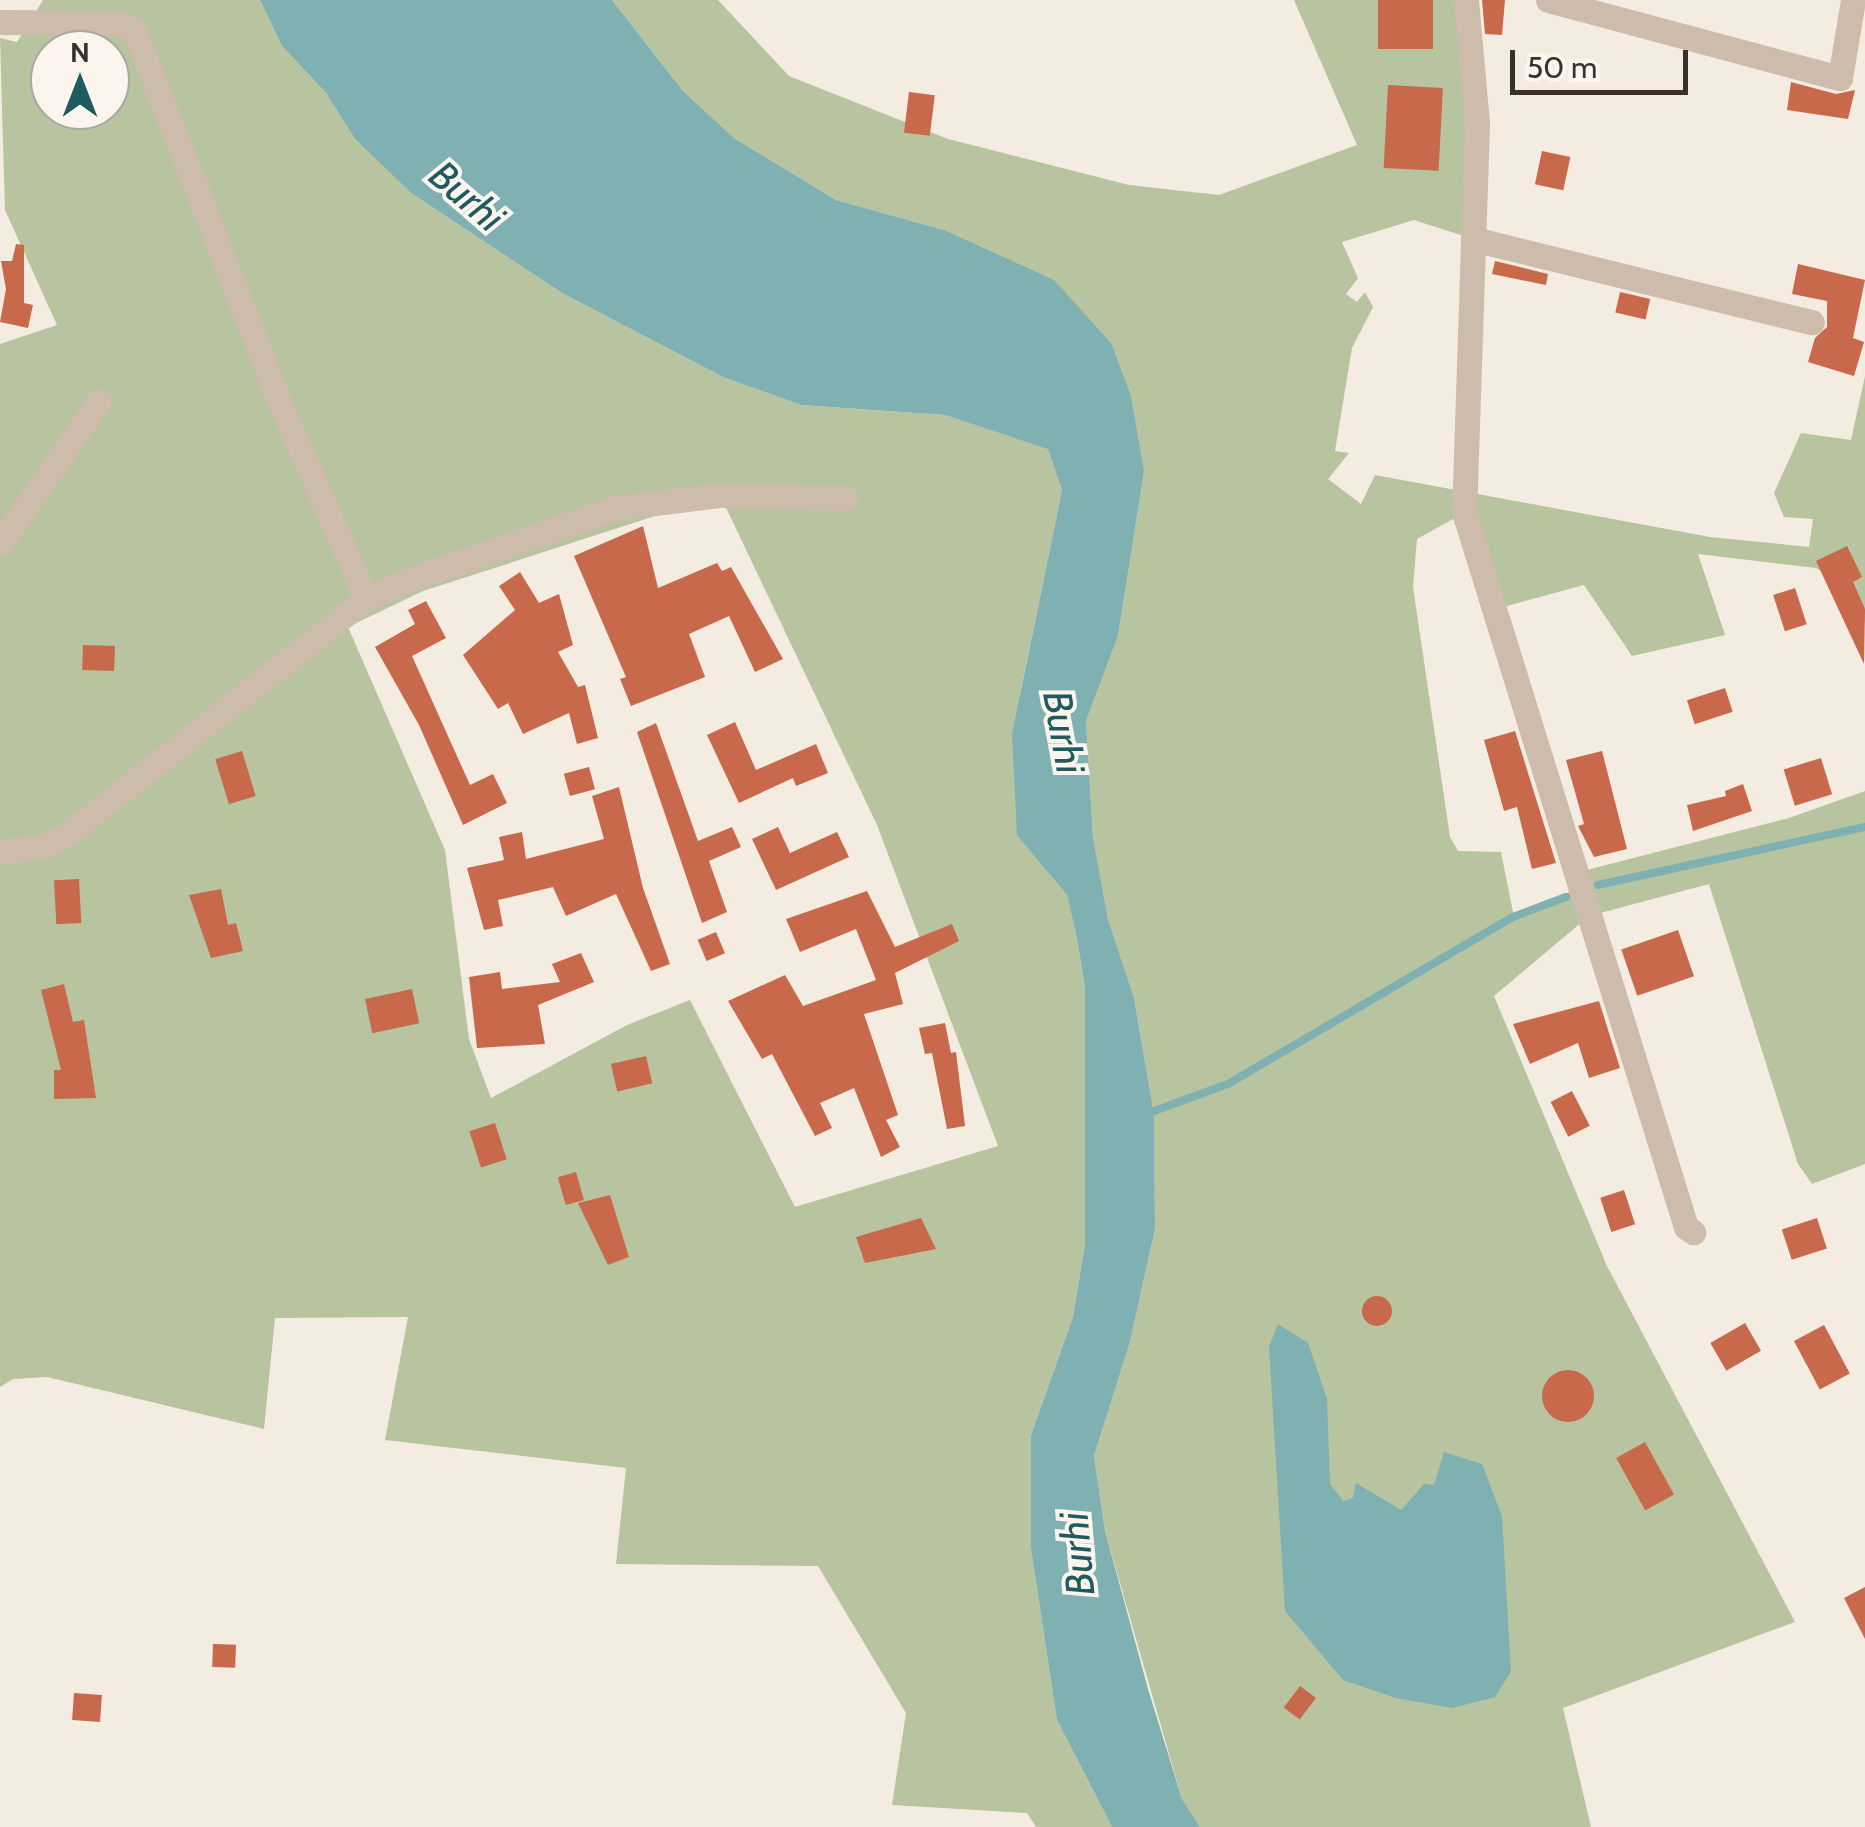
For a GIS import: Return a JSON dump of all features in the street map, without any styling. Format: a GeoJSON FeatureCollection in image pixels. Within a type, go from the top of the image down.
{"type":"FeatureCollection","features":[{"type":"Feature","properties":{"kind":"street"},"geometry":{"type":"LineString","coordinates":[[1466,0],[1477,124],[1464,512],[1686,1228],[1693,1232]]}},
{"type":"Feature","properties":{"kind":"street"},"geometry":{"type":"LineString","coordinates":[[1548,0],[1840,78],[1853,0]]}},
{"type":"Feature","properties":{"kind":"street"},"geometry":{"type":"LineString","coordinates":[[0,22],[118,23],[134,29],[278,399],[366,598]]}},
{"type":"Feature","properties":{"kind":"street"},"geometry":{"type":"LineString","coordinates":[[1472,238],[1812,322]]}},
{"type":"Feature","properties":{"kind":"street"},"geometry":{"type":"LineString","coordinates":[[0,544],[99,401]]}},
{"type":"Feature","properties":{"kind":"street"},"geometry":{"type":"LineString","coordinates":[[0,851],[42,847],[65,836],[366,598],[616,508],[720,495],[845,498]]}},
{"type":"Feature","properties":{"kind":"green space"},"geometry":{"type":"Polygon","coordinates":[[[43,0],[260,0],[282,46],[326,93],[355,139],[411,193],[562,293],[723,377],[801,405],[945,415],[1048,448],[1062,490],[1020,694],[1017,834],[1067,895],[1085,987],[1085,1244],[1073,1317],[1031,1435],[1031,1549],[1057,1720],[1112,1827],[1036,1827],[1027,1813],[892,1805],[906,1713],[818,1566],[616,1564],[626,1468],[385,1440],[408,1317],[275,1318],[264,1429],[47,1377],[13,1379],[0,1387],[0,344],[57,325],[5,210],[0,38],[17,42],[43,0]],[[720,495],[423,591],[348,627],[445,850],[469,1039],[491,1098],[627,1025],[690,1000],[795,1207],[998,1146],[877,825],[720,495]]]}},
{"type":"Feature","properties":{"kind":"green space"},"geometry":{"type":"Polygon","coordinates":[[[612,0],[718,0],[789,76],[948,139],[1129,185],[1219,195],[1357,145],[1294,0],[1466,0],[1473,239],[1414,220],[1342,242],[1358,278],[1346,294],[1357,302],[1365,292],[1373,307],[1352,348],[1335,451],[1349,453],[1328,479],[1361,504],[1375,475],[1710,537],[1809,547],[1813,519],[1784,517],[1774,493],[1801,433],[1851,440],[1865,376],[1865,623],[1847,588],[1816,568],[1698,554],[1725,635],[1632,656],[1584,585],[1496,609],[1464,513],[1417,539],[1413,587],[1450,837],[1458,851],[1501,852],[1514,917],[1566,897],[1579,872],[1789,818],[1865,791],[1865,1164],[1812,1184],[1798,1164],[1709,884],[1589,916],[1494,996],[1607,1266],[1795,1622],[1563,1708],[1591,1827],[1200,1827],[1182,1799],[1105,1531],[1094,1456],[1130,1342],[1155,1229],[1154,1114],[1134,998],[1108,919],[1093,837],[1086,721],[1118,636],[1144,472],[944,230],[836,200],[734,138],[683,91],[612,0]]]}},
{"type":"Feature","properties":{"kind":"water","name":"Burhi"},"geometry":{"type":"Polygon","coordinates":[[[260,0],[612,0],[683,91],[734,138],[836,200],[944,230],[1054,280],[1111,343],[1131,396],[1144,472],[1118,636],[1086,721],[1093,837],[1108,919],[1134,998],[1154,1114],[1155,1229],[1130,1342],[1094,1456],[1105,1531],[1148,1689],[1182,1799],[1200,1827],[1112,1827],[1057,1720],[1031,1549],[1031,1435],[1073,1317],[1085,1244],[1085,987],[1067,895],[1017,835],[1012,734],[1062,490],[1048,449],[945,415],[801,405],[723,377],[562,293],[411,193],[355,139],[326,93],[282,46],[260,0]]]}},
{"type":"Feature","properties":{"kind":"water"},"geometry":{"type":"Polygon","coordinates":[[[1278,1324],[1308,1343],[1327,1399],[1330,1484],[1343,1501],[1353,1498],[1356,1483],[1401,1510],[1424,1484],[1434,1485],[1444,1452],[1482,1464],[1502,1516],[1511,1672],[1495,1697],[1452,1708],[1396,1698],[1343,1680],[1285,1611],[1269,1347],[1278,1324]]]}},
{"type":"Feature","properties":{"kind":"building"},"geometry":{"type":"Polygon","coordinates":[[[1378,0],[1433,0],[1433,49],[1378,49],[1378,0]]]}},
{"type":"Feature","properties":{"kind":"building"},"geometry":{"type":"Polygon","coordinates":[[[1482,0],[1505,0],[1502,35],[1485,34],[1482,0]]]}},
{"type":"Feature","properties":{"kind":"building"},"geometry":{"type":"Polygon","coordinates":[[[1791,82],[1836,94],[1855,90],[1848,119],[1787,110],[1791,82]]]}},
{"type":"Feature","properties":{"kind":"building"},"geometry":{"type":"Polygon","coordinates":[[[1388,85],[1443,88],[1439,171],[1384,168],[1388,85]]]}},
{"type":"Feature","properties":{"kind":"building"},"geometry":{"type":"Polygon","coordinates":[[[909,92],[935,95],[930,136],[904,133],[909,92]]]}},
{"type":"Feature","properties":{"kind":"building"},"geometry":{"type":"Polygon","coordinates":[[[1542,151],[1570,157],[1563,190],[1535,184],[1542,151]]]}},
{"type":"Feature","properties":{"kind":"building"},"geometry":{"type":"Polygon","coordinates":[[[16,244],[24,245],[24,303],[33,305],[28,328],[0,322],[6,289],[1,261],[12,261],[16,244]]]}},
{"type":"Feature","properties":{"kind":"building"},"geometry":{"type":"Polygon","coordinates":[[[1495,261],[1548,274],[1546,285],[1492,274],[1495,261]]]}},
{"type":"Feature","properties":{"kind":"building"},"geometry":{"type":"Polygon","coordinates":[[[1798,264],[1865,280],[1853,338],[1864,342],[1854,376],[1808,362],[1815,338],[1827,327],[1827,301],[1792,294],[1798,264]]]}},
{"type":"Feature","properties":{"kind":"building"},"geometry":{"type":"Polygon","coordinates":[[[1620,292],[1650,299],[1645,319],[1615,312],[1620,292]]]}},
{"type":"Feature","properties":{"kind":"building"},"geometry":{"type":"Polygon","coordinates":[[[643,526],[658,588],[717,563],[722,571],[731,567],[783,659],[755,672],[729,616],[689,634],[705,677],[631,706],[620,679],[626,677],[574,556],[643,526]]]}},
{"type":"Feature","properties":{"kind":"building"},"geometry":{"type":"Polygon","coordinates":[[[1847,546],[1862,577],[1853,582],[1865,609],[1864,664],[1816,561],[1847,546]]]}},
{"type":"Feature","properties":{"kind":"building"},"geometry":{"type":"Polygon","coordinates":[[[520,572],[539,603],[559,594],[573,645],[558,652],[578,687],[585,685],[598,738],[577,744],[569,713],[523,734],[508,703],[498,709],[463,655],[515,610],[499,586],[520,572]]]}},
{"type":"Feature","properties":{"kind":"building"},"geometry":{"type":"Polygon","coordinates":[[[1795,588],[1807,624],[1785,631],[1773,595],[1795,588]]]}},
{"type":"Feature","properties":{"kind":"building"},"geometry":{"type":"Polygon","coordinates":[[[426,601],[446,638],[412,656],[470,785],[493,774],[507,803],[463,825],[419,725],[375,647],[415,624],[408,610],[426,601]]]}},
{"type":"Feature","properties":{"kind":"building"},"geometry":{"type":"Polygon","coordinates":[[[83,645],[115,646],[114,671],[82,670],[83,645]]]}},
{"type":"Feature","properties":{"kind":"building"},"geometry":{"type":"Polygon","coordinates":[[[1725,688],[1733,712],[1695,724],[1687,700],[1725,688]]]}},
{"type":"Feature","properties":{"kind":"building"},"geometry":{"type":"Polygon","coordinates":[[[735,722],[756,770],[816,744],[828,773],[796,786],[793,778],[739,803],[707,735],[735,722]]]}},
{"type":"Feature","properties":{"kind":"building"},"geometry":{"type":"Polygon","coordinates":[[[656,723],[698,841],[732,827],[741,847],[709,861],[727,912],[702,923],[637,732],[656,723]]]}},
{"type":"Feature","properties":{"kind":"building"},"geometry":{"type":"Polygon","coordinates":[[[1515,731],[1556,863],[1532,869],[1517,807],[1504,811],[1484,740],[1515,731]]]}},
{"type":"Feature","properties":{"kind":"building"},"geometry":{"type":"Polygon","coordinates":[[[242,751],[256,796],[229,804],[215,759],[242,751]]]}},
{"type":"Feature","properties":{"kind":"building"},"geometry":{"type":"Polygon","coordinates":[[[1602,751],[1627,849],[1594,857],[1578,826],[1584,824],[1566,760],[1602,751]]]}},
{"type":"Feature","properties":{"kind":"building"},"geometry":{"type":"Polygon","coordinates":[[[1821,758],[1832,794],[1795,806],[1784,769],[1821,758]]]}},
{"type":"Feature","properties":{"kind":"building"},"geometry":{"type":"Polygon","coordinates":[[[589,767],[595,789],[570,796],[564,774],[589,767]]]}},
{"type":"Feature","properties":{"kind":"building"},"geometry":{"type":"Polygon","coordinates":[[[1743,784],[1752,811],[1693,831],[1687,805],[1726,796],[1725,791],[1743,784]]]}},
{"type":"Feature","properties":{"kind":"building"},"geometry":{"type":"Polygon","coordinates":[[[619,787],[643,888],[670,964],[651,971],[616,894],[566,916],[553,887],[498,900],[503,926],[484,930],[467,868],[504,860],[499,837],[522,832],[526,859],[604,839],[592,796],[619,787]]]}},
{"type":"Feature","properties":{"kind":"building"},"geometry":{"type":"Polygon","coordinates":[[[778,827],[790,853],[837,832],[849,857],[776,890],[752,839],[778,827]]]}},
{"type":"Feature","properties":{"kind":"building"},"geometry":{"type":"Polygon","coordinates":[[[79,879],[81,923],[56,924],[54,880],[79,879]]]}},
{"type":"Feature","properties":{"kind":"building"},"geometry":{"type":"Polygon","coordinates":[[[221,889],[228,925],[236,923],[243,951],[211,958],[189,895],[221,889]]]}},
{"type":"Feature","properties":{"kind":"building"},"geometry":{"type":"Polygon","coordinates":[[[867,891],[895,947],[952,924],[959,941],[895,973],[903,1004],[864,1014],[898,1115],[886,1120],[900,1147],[881,1157],[854,1088],[820,1103],[832,1128],[815,1136],[772,1054],[762,1059],[728,1001],[785,975],[803,1006],[876,980],[856,929],[800,952],[786,919],[867,891]]]}},
{"type":"Feature","properties":{"kind":"building"},"geometry":{"type":"Polygon","coordinates":[[[1678,930],[1694,976],[1637,996],[1621,950],[1678,930]]]}},
{"type":"Feature","properties":{"kind":"building"},"geometry":{"type":"Polygon","coordinates":[[[716,932],[725,953],[707,961],[698,940],[716,932]]]}},
{"type":"Feature","properties":{"kind":"building"},"geometry":{"type":"Polygon","coordinates":[[[581,953],[594,982],[538,1005],[545,1044],[477,1048],[469,977],[500,972],[502,989],[560,982],[552,964],[581,953]]]}},
{"type":"Feature","properties":{"kind":"building"},"geometry":{"type":"Polygon","coordinates":[[[64,984],[73,1022],[84,1020],[96,1098],[54,1099],[54,1070],[61,1070],[41,990],[64,984]]]}},
{"type":"Feature","properties":{"kind":"building"},"geometry":{"type":"Polygon","coordinates":[[[412,989],[419,1023],[372,1033],[365,999],[412,989]]]}},
{"type":"Feature","properties":{"kind":"building"},"geometry":{"type":"Polygon","coordinates":[[[1599,1001],[1620,1068],[1589,1078],[1578,1043],[1530,1064],[1513,1024],[1599,1001]]]}},
{"type":"Feature","properties":{"kind":"building"},"geometry":{"type":"Polygon","coordinates":[[[945,1023],[951,1053],[956,1052],[965,1126],[947,1129],[932,1053],[925,1054],[919,1028],[945,1023]]]}},
{"type":"Feature","properties":{"kind":"building"},"geometry":{"type":"Polygon","coordinates":[[[646,1056],[652,1083],[617,1091],[611,1064],[646,1056]]]}},
{"type":"Feature","properties":{"kind":"building"},"geometry":{"type":"Polygon","coordinates":[[[1572,1091],[1590,1126],[1568,1137],[1551,1102],[1572,1091]]]}},
{"type":"Feature","properties":{"kind":"building"},"geometry":{"type":"Polygon","coordinates":[[[495,1123],[507,1159],[481,1167],[469,1131],[495,1123]]]}},
{"type":"Feature","properties":{"kind":"building"},"geometry":{"type":"Polygon","coordinates":[[[576,1172],[584,1200],[566,1205],[558,1177],[576,1172]]]}},
{"type":"Feature","properties":{"kind":"building"},"geometry":{"type":"Polygon","coordinates":[[[1624,1190],[1635,1224],[1611,1232],[1600,1198],[1624,1190]]]}},
{"type":"Feature","properties":{"kind":"building"},"geometry":{"type":"Polygon","coordinates":[[[610,1195],[629,1257],[608,1265],[578,1203],[610,1195]]]}},
{"type":"Feature","properties":{"kind":"building"},"geometry":{"type":"Polygon","coordinates":[[[921,1218],[936,1249],[865,1263],[856,1237],[921,1218]]]}},
{"type":"Feature","properties":{"kind":"building"},"geometry":{"type":"Polygon","coordinates":[[[1817,1218],[1827,1248],[1792,1260],[1782,1229],[1817,1218]]]}},
{"type":"Feature","properties":{"kind":"building"},"geometry":{"type":"Polygon","coordinates":[[[1377,1296],[1388,1300],[1392,1311],[1388,1322],[1377,1326],[1366,1322],[1362,1311],[1366,1300],[1377,1296]]]}},
{"type":"Feature","properties":{"kind":"building"},"geometry":{"type":"Polygon","coordinates":[[[1745,1323],[1761,1351],[1726,1371],[1710,1343],[1745,1323]]]}},
{"type":"Feature","properties":{"kind":"building"},"geometry":{"type":"Polygon","coordinates":[[[1824,1325],[1850,1374],[1820,1390],[1794,1341],[1824,1325]]]}},
{"type":"Feature","properties":{"kind":"building"},"geometry":{"type":"Polygon","coordinates":[[[1568,1370],[1586,1378],[1594,1396],[1586,1414],[1568,1422],[1550,1414],[1542,1396],[1550,1378],[1568,1370]]]}},
{"type":"Feature","properties":{"kind":"building"},"geometry":{"type":"Polygon","coordinates":[[[1645,1442],[1674,1494],[1645,1510],[1616,1458],[1645,1442]]]}},
{"type":"Feature","properties":{"kind":"building"},"geometry":{"type":"Polygon","coordinates":[[[1865,1587],[1865,1639],[1844,1598],[1865,1587]]]}},
{"type":"Feature","properties":{"kind":"building"},"geometry":{"type":"Polygon","coordinates":[[[213,1644],[236,1645],[235,1668],[212,1667],[213,1644]]]}},
{"type":"Feature","properties":{"kind":"building"},"geometry":{"type":"Polygon","coordinates":[[[1300,1686],[1316,1698],[1300,1720],[1284,1708],[1300,1686]]]}},
{"type":"Feature","properties":{"kind":"building"},"geometry":{"type":"Polygon","coordinates":[[[74,1693],[102,1695],[100,1722],[72,1720],[74,1693]]]}},
{"type":"Feature","properties":{"kind":"waterway"},"geometry":{"type":"LineString","coordinates":[[1598,885],[1865,827]]}},
{"type":"Feature","properties":{"kind":"waterway"},"geometry":{"type":"LineString","coordinates":[[1146,1114],[1228,1084],[1513,917],[1566,897]]}}]}
